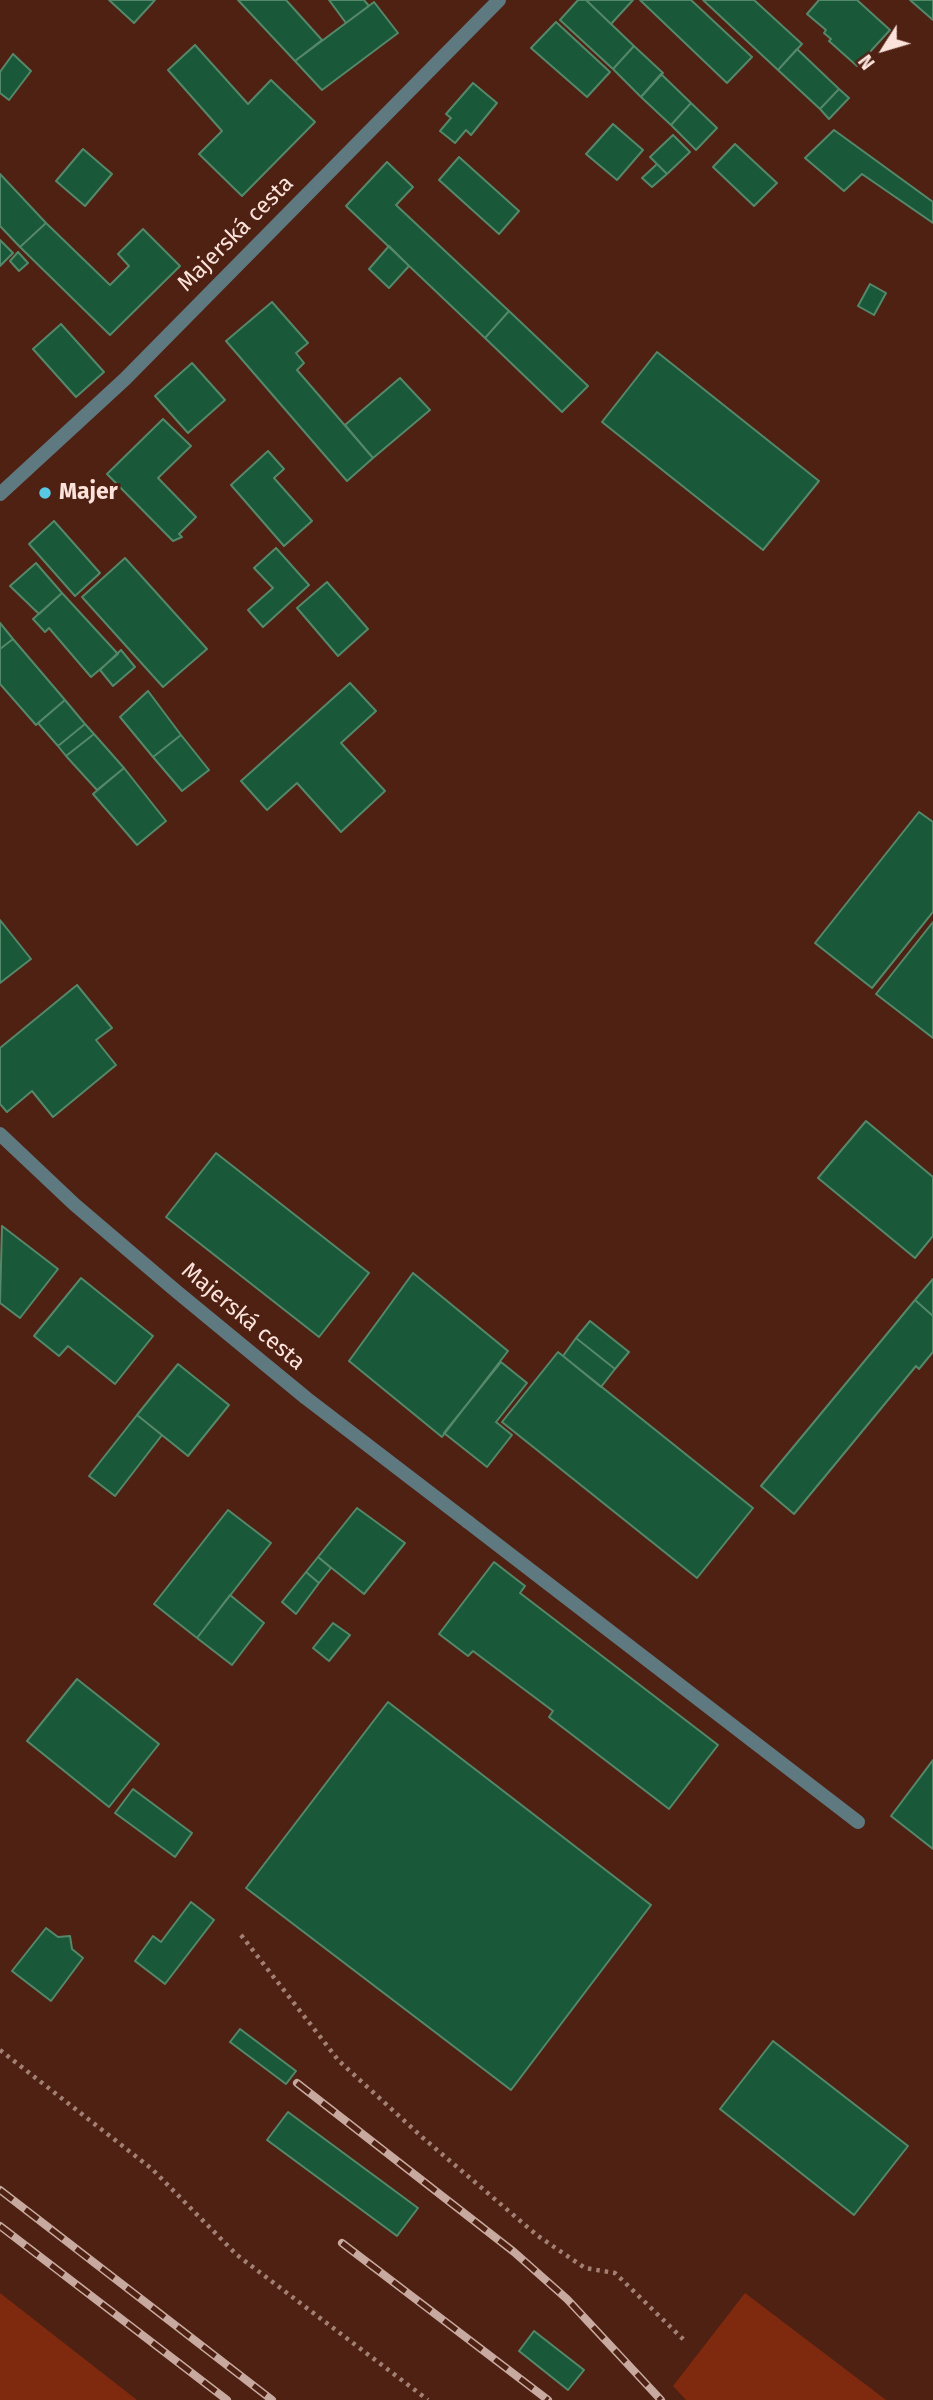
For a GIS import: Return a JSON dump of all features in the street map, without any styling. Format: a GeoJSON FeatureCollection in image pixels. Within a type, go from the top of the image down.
{"type":"FeatureCollection","features":[{"type":"Feature","properties":{"kind":"street","name":"Majerská cesta"},"geometry":{"type":"LineString","coordinates":[[0,494],[125,379],[499,0]]}},
{"type":"Feature","properties":{"kind":"street","name":"Majerská cesta"},"geometry":{"type":"LineString","coordinates":[[0,1133],[74,1204],[306,1398],[858,1822]]}},
{"type":"Feature","properties":{"kind":"path"},"geometry":{"type":"LineString","coordinates":[[241,1935],[340,2061],[422,2137],[547,2242],[585,2269],[615,2273],[684,2340]]}},
{"type":"Feature","properties":{"kind":"path"},"geometry":{"type":"LineString","coordinates":[[0,2050],[152,2169],[237,2255],[428,2400]]}},
{"type":"Feature","properties":{"kind":"shaded area"},"geometry":{"type":"Polygon","coordinates":[[[0,2293],[137,2400],[0,2400],[0,2293]]]}},
{"type":"Feature","properties":{"kind":"shaded area"},"geometry":{"type":"Polygon","coordinates":[[[745,2293],[886,2400],[686,2400],[673,2386],[745,2293]]]}},
{"type":"Feature","properties":{"kind":"building"},"geometry":{"type":"Polygon","coordinates":[[[109,0],[155,0],[134,23],[109,0]]]}},
{"type":"Feature","properties":{"kind":"building"},"geometry":{"type":"Polygon","coordinates":[[[238,0],[286,0],[322,40],[295,61],[238,0]]]}},
{"type":"Feature","properties":{"kind":"building"},"geometry":{"type":"Polygon","coordinates":[[[329,0],[364,0],[369,6],[346,23],[329,0]]]}},
{"type":"Feature","properties":{"kind":"building"},"geometry":{"type":"Polygon","coordinates":[[[578,0],[586,0],[634,46],[613,69],[560,20],[578,0]]]}},
{"type":"Feature","properties":{"kind":"building"},"geometry":{"type":"Polygon","coordinates":[[[586,0],[633,0],[611,24],[586,0]]]}},
{"type":"Feature","properties":{"kind":"building"},"geometry":{"type":"Polygon","coordinates":[[[640,0],[691,0],[752,57],[727,83],[640,0]]]}},
{"type":"Feature","properties":{"kind":"building"},"geometry":{"type":"Polygon","coordinates":[[[703,0],[754,0],[802,44],[778,70],[703,0]]]}},
{"type":"Feature","properties":{"kind":"building"},"geometry":{"type":"Polygon","coordinates":[[[819,0],[857,0],[890,30],[857,66],[829,41],[831,39],[824,33],[826,30],[807,14],[819,0]]]}},
{"type":"Feature","properties":{"kind":"building"},"geometry":{"type":"Polygon","coordinates":[[[910,0],[933,0],[933,20],[910,0]]]}},
{"type":"Feature","properties":{"kind":"building"},"geometry":{"type":"Polygon","coordinates":[[[374,2],[398,33],[322,90],[295,61],[374,2]]]}},
{"type":"Feature","properties":{"kind":"building"},"geometry":{"type":"Polygon","coordinates":[[[556,22],[610,72],[587,97],[531,48],[556,22]]]}},
{"type":"Feature","properties":{"kind":"building"},"geometry":{"type":"Polygon","coordinates":[[[195,45],[248,104],[271,80],[315,122],[242,196],[199,154],[222,131],[168,70],[195,45]]]}},
{"type":"Feature","properties":{"kind":"building"},"geometry":{"type":"Polygon","coordinates":[[[634,46],[663,73],[641,97],[613,69],[634,46]]]}},
{"type":"Feature","properties":{"kind":"building"},"geometry":{"type":"Polygon","coordinates":[[[797,49],[839,89],[820,109],[778,70],[797,49]]]}},
{"type":"Feature","properties":{"kind":"building"},"geometry":{"type":"Polygon","coordinates":[[[13,54],[31,71],[9,100],[0,93],[0,72],[13,54]]]}},
{"type":"Feature","properties":{"kind":"building"},"geometry":{"type":"Polygon","coordinates":[[[661,74],[691,103],[671,125],[641,97],[661,74]]]}},
{"type":"Feature","properties":{"kind":"building"},"geometry":{"type":"Polygon","coordinates":[[[473,83],[497,103],[471,135],[466,130],[455,143],[440,131],[451,118],[446,114],[473,83]]]}},
{"type":"Feature","properties":{"kind":"building"},"geometry":{"type":"Polygon","coordinates":[[[839,89],[849,98],[829,119],[820,109],[839,89]]]}},
{"type":"Feature","properties":{"kind":"building"},"geometry":{"type":"Polygon","coordinates":[[[691,103],[717,128],[696,150],[671,125],[691,103]]]}},
{"type":"Feature","properties":{"kind":"building"},"geometry":{"type":"Polygon","coordinates":[[[613,124],[643,150],[617,180],[586,154],[613,124]]]}},
{"type":"Feature","properties":{"kind":"building"},"geometry":{"type":"Polygon","coordinates":[[[834,130],[933,202],[933,223],[862,174],[844,191],[805,158],[834,130]]]}},
{"type":"Feature","properties":{"kind":"building"},"geometry":{"type":"Polygon","coordinates":[[[673,135],[690,152],[667,174],[650,157],[673,135]]]}},
{"type":"Feature","properties":{"kind":"building"},"geometry":{"type":"Polygon","coordinates":[[[735,144],[777,183],[754,206],[713,167],[735,144]]]}},
{"type":"Feature","properties":{"kind":"building"},"geometry":{"type":"Polygon","coordinates":[[[83,149],[112,174],[85,206],[56,181],[83,149]]]}},
{"type":"Feature","properties":{"kind":"building"},"geometry":{"type":"Polygon","coordinates":[[[459,157],[519,211],[499,234],[439,180],[459,157]]]}},
{"type":"Feature","properties":{"kind":"building"},"geometry":{"type":"Polygon","coordinates":[[[387,162],[413,187],[396,205],[509,311],[485,338],[346,206],[387,162]]]}},
{"type":"Feature","properties":{"kind":"building"},"geometry":{"type":"Polygon","coordinates":[[[657,164],[667,174],[652,187],[642,178],[657,164]]]}},
{"type":"Feature","properties":{"kind":"building"},"geometry":{"type":"Polygon","coordinates":[[[0,174],[46,223],[20,247],[0,226],[0,174]]]}},
{"type":"Feature","properties":{"kind":"building"},"geometry":{"type":"Polygon","coordinates":[[[46,223],[110,285],[129,266],[118,254],[143,229],[180,266],[110,335],[20,247],[46,223]]]}},
{"type":"Feature","properties":{"kind":"building"},"geometry":{"type":"Polygon","coordinates":[[[0,240],[13,253],[0,266],[0,240]]]}},
{"type":"Feature","properties":{"kind":"building"},"geometry":{"type":"Polygon","coordinates":[[[389,246],[409,266],[389,288],[369,269],[389,246]]]}},
{"type":"Feature","properties":{"kind":"building"},"geometry":{"type":"Polygon","coordinates":[[[18,252],[28,263],[19,271],[10,261],[18,252]]]}},
{"type":"Feature","properties":{"kind":"building"},"geometry":{"type":"Polygon","coordinates":[[[870,284],[886,293],[874,315],[858,306],[870,284]]]}},
{"type":"Feature","properties":{"kind":"building"},"geometry":{"type":"Polygon","coordinates":[[[272,302],[308,343],[296,353],[304,363],[297,370],[373,458],[347,481],[226,341],[272,302]]]}},
{"type":"Feature","properties":{"kind":"building"},"geometry":{"type":"Polygon","coordinates":[[[509,311],[588,386],[562,412],[485,338],[509,311]]]}},
{"type":"Feature","properties":{"kind":"building"},"geometry":{"type":"Polygon","coordinates":[[[61,324],[104,372],[76,397],[33,349],[61,324]]]}},
{"type":"Feature","properties":{"kind":"building"},"geometry":{"type":"Polygon","coordinates":[[[657,352],[819,481],[763,550],[602,422],[657,352]]]}},
{"type":"Feature","properties":{"kind":"building"},"geometry":{"type":"Polygon","coordinates":[[[192,363],[225,400],[188,433],[155,396],[192,363]]]}},
{"type":"Feature","properties":{"kind":"building"},"geometry":{"type":"Polygon","coordinates":[[[400,378],[430,410],[373,458],[345,425],[400,378]]]}},
{"type":"Feature","properties":{"kind":"building"},"geometry":{"type":"Polygon","coordinates":[[[163,419],[191,446],[158,478],[196,517],[179,534],[182,537],[173,541],[107,474],[163,419]]]}},
{"type":"Feature","properties":{"kind":"building"},"geometry":{"type":"Polygon","coordinates":[[[268,451],[284,469],[274,478],[312,521],[284,546],[231,485],[268,451]]]}},
{"type":"Feature","properties":{"kind":"building"},"geometry":{"type":"Polygon","coordinates":[[[54,521],[100,573],[75,596],[29,544],[54,521]]]}},
{"type":"Feature","properties":{"kind":"building"},"geometry":{"type":"Polygon","coordinates":[[[276,548],[309,585],[263,627],[248,610],[273,588],[254,568],[276,548]]]}},
{"type":"Feature","properties":{"kind":"building"},"geometry":{"type":"Polygon","coordinates":[[[125,558],[207,649],[163,687],[82,597],[125,558]]]}},
{"type":"Feature","properties":{"kind":"building"},"geometry":{"type":"Polygon","coordinates":[[[36,563],[62,593],[39,614],[10,586],[36,563]]]}},
{"type":"Feature","properties":{"kind":"building"},"geometry":{"type":"Polygon","coordinates":[[[327,582],[368,629],[338,656],[297,608],[327,582]]]}},
{"type":"Feature","properties":{"kind":"building"},"geometry":{"type":"Polygon","coordinates":[[[62,593],[118,654],[91,677],[49,628],[45,632],[33,619],[62,593]]]}},
{"type":"Feature","properties":{"kind":"building"},"geometry":{"type":"Polygon","coordinates":[[[0,623],[13,639],[0,649],[0,623]]]}},
{"type":"Feature","properties":{"kind":"building"},"geometry":{"type":"Polygon","coordinates":[[[13,639],[65,700],[36,725],[0,684],[0,649],[13,639]]]}},
{"type":"Feature","properties":{"kind":"building"},"geometry":{"type":"Polygon","coordinates":[[[121,650],[135,667],[113,686],[100,670],[121,650]]]}},
{"type":"Feature","properties":{"kind":"building"},"geometry":{"type":"Polygon","coordinates":[[[350,683],[376,711],[341,743],[385,791],[341,832],[297,783],[267,810],[241,781],[350,683]]]}},
{"type":"Feature","properties":{"kind":"building"},"geometry":{"type":"Polygon","coordinates":[[[148,691],[181,735],[153,757],[120,717],[148,691]]]}},
{"type":"Feature","properties":{"kind":"building"},"geometry":{"type":"Polygon","coordinates":[[[65,700],[85,724],[58,746],[38,723],[65,700]]]}},
{"type":"Feature","properties":{"kind":"building"},"geometry":{"type":"Polygon","coordinates":[[[85,724],[94,734],[66,756],[58,746],[85,724]]]}},
{"type":"Feature","properties":{"kind":"building"},"geometry":{"type":"Polygon","coordinates":[[[94,734],[124,768],[97,790],[66,756],[94,734]]]}},
{"type":"Feature","properties":{"kind":"building"},"geometry":{"type":"Polygon","coordinates":[[[181,735],[209,770],[182,791],[153,757],[181,735]]]}},
{"type":"Feature","properties":{"kind":"building"},"geometry":{"type":"Polygon","coordinates":[[[124,768],[166,821],[137,845],[93,794],[124,768]]]}},
{"type":"Feature","properties":{"kind":"building"},"geometry":{"type":"Polygon","coordinates":[[[919,812],[933,822],[933,912],[872,988],[815,943],[919,812]]]}},
{"type":"Feature","properties":{"kind":"building"},"geometry":{"type":"Polygon","coordinates":[[[0,920],[31,959],[0,983],[0,920]]]}},
{"type":"Feature","properties":{"kind":"building"},"geometry":{"type":"Polygon","coordinates":[[[933,922],[933,1038],[876,994],[933,922]]]}},
{"type":"Feature","properties":{"kind":"building"},"geometry":{"type":"Polygon","coordinates":[[[77,985],[112,1028],[96,1040],[116,1065],[53,1117],[32,1091],[7,1112],[0,1104],[0,1048],[77,985]]]}},
{"type":"Feature","properties":{"kind":"building"},"geometry":{"type":"Polygon","coordinates":[[[866,1121],[933,1177],[933,1236],[915,1258],[818,1178],[866,1121]]]}},
{"type":"Feature","properties":{"kind":"building"},"geometry":{"type":"Polygon","coordinates":[[[216,1153],[369,1273],[319,1337],[166,1217],[216,1153]]]}},
{"type":"Feature","properties":{"kind":"building"},"geometry":{"type":"Polygon","coordinates":[[[2,1226],[58,1269],[20,1318],[0,1303],[2,1226]]]}},
{"type":"Feature","properties":{"kind":"building"},"geometry":{"type":"Polygon","coordinates":[[[413,1273],[508,1351],[442,1437],[349,1361],[413,1273]]]}},
{"type":"Feature","properties":{"kind":"building"},"geometry":{"type":"Polygon","coordinates":[[[81,1278],[153,1336],[115,1384],[68,1346],[59,1356],[34,1336],[81,1278]]]}},
{"type":"Feature","properties":{"kind":"building"},"geometry":{"type":"Polygon","coordinates":[[[933,1279],[933,1316],[915,1300],[933,1279]]]}},
{"type":"Feature","properties":{"kind":"building"},"geometry":{"type":"Polygon","coordinates":[[[915,1300],[933,1316],[933,1352],[919,1369],[916,1366],[794,1514],[761,1486],[915,1300]]]}},
{"type":"Feature","properties":{"kind":"building"},"geometry":{"type":"Polygon","coordinates":[[[590,1321],[629,1352],[615,1369],[576,1338],[590,1321]]]}},
{"type":"Feature","properties":{"kind":"building"},"geometry":{"type":"Polygon","coordinates":[[[576,1338],[615,1369],[601,1387],[563,1356],[576,1338]]]}},
{"type":"Feature","properties":{"kind":"building"},"geometry":{"type":"Polygon","coordinates":[[[558,1352],[753,1508],[697,1578],[502,1422],[558,1352]]]}},
{"type":"Feature","properties":{"kind":"building"},"geometry":{"type":"Polygon","coordinates":[[[501,1362],[527,1383],[496,1422],[512,1435],[487,1467],[444,1433],[501,1362]]]}},
{"type":"Feature","properties":{"kind":"building"},"geometry":{"type":"Polygon","coordinates":[[[178,1364],[229,1405],[188,1456],[137,1415],[178,1364]]]}},
{"type":"Feature","properties":{"kind":"building"},"geometry":{"type":"Polygon","coordinates":[[[137,1415],[162,1435],[115,1496],[89,1476],[137,1415]]]}},
{"type":"Feature","properties":{"kind":"building"},"geometry":{"type":"Polygon","coordinates":[[[357,1508],[405,1543],[364,1594],[318,1557],[357,1508]]]}},
{"type":"Feature","properties":{"kind":"building"},"geometry":{"type":"Polygon","coordinates":[[[228,1510],[271,1543],[197,1638],[154,1604],[228,1510]]]}},
{"type":"Feature","properties":{"kind":"building"},"geometry":{"type":"Polygon","coordinates":[[[318,1557],[331,1568],[319,1583],[306,1572],[318,1557]]]}},
{"type":"Feature","properties":{"kind":"building"},"geometry":{"type":"Polygon","coordinates":[[[494,1562],[525,1586],[520,1593],[718,1745],[669,1809],[549,1717],[553,1711],[473,1651],[468,1656],[439,1634],[494,1562]]]}},
{"type":"Feature","properties":{"kind":"building"},"geometry":{"type":"Polygon","coordinates":[[[306,1572],[319,1583],[296,1614],[282,1602],[306,1572]]]}},
{"type":"Feature","properties":{"kind":"building"},"geometry":{"type":"Polygon","coordinates":[[[230,1595],[264,1623],[232,1665],[197,1638],[230,1595]]]}},
{"type":"Feature","properties":{"kind":"building"},"geometry":{"type":"Polygon","coordinates":[[[333,1623],[350,1635],[329,1661],[313,1648],[333,1623]]]}},
{"type":"Feature","properties":{"kind":"building"},"geometry":{"type":"Polygon","coordinates":[[[77,1679],[159,1744],[109,1807],[27,1741],[77,1679]]]}},
{"type":"Feature","properties":{"kind":"building"},"geometry":{"type":"Polygon","coordinates":[[[388,1702],[651,1905],[511,2090],[246,1888],[388,1702]]]}},
{"type":"Feature","properties":{"kind":"building"},"geometry":{"type":"Polygon","coordinates":[[[933,1760],[933,1849],[891,1816],[933,1760]]]}},
{"type":"Feature","properties":{"kind":"building"},"geometry":{"type":"Polygon","coordinates":[[[133,1789],[192,1833],[175,1857],[115,1813],[133,1789]]]}},
{"type":"Feature","properties":{"kind":"building"},"geometry":{"type":"Polygon","coordinates":[[[191,1902],[214,1920],[165,1984],[135,1961],[153,1936],[161,1942],[191,1902]]]}},
{"type":"Feature","properties":{"kind":"building"},"geometry":{"type":"Polygon","coordinates":[[[46,1928],[58,1937],[70,1936],[72,1949],[83,1958],[51,2001],[12,1971],[46,1928]]]}},
{"type":"Feature","properties":{"kind":"building"},"geometry":{"type":"Polygon","coordinates":[[[240,2029],[296,2071],[286,2084],[230,2042],[240,2029]]]}},
{"type":"Feature","properties":{"kind":"building"},"geometry":{"type":"Polygon","coordinates":[[[773,2041],[908,2146],[854,2215],[720,2109],[773,2041]]]}},
{"type":"Feature","properties":{"kind":"building"},"geometry":{"type":"Polygon","coordinates":[[[288,2112],[418,2208],[397,2236],[267,2140],[288,2112]]]}},
{"type":"Feature","properties":{"kind":"building"},"geometry":{"type":"Polygon","coordinates":[[[534,2331],[584,2370],[568,2390],[519,2351],[534,2331]]]}},
{"type":"Feature","properties":{"kind":"railway"},"geometry":{"type":"LineString","coordinates":[[297,2083],[514,2252],[567,2299],[661,2400]]}},
{"type":"Feature","properties":{"kind":"railway"},"geometry":{"type":"LineString","coordinates":[[0,2190],[272,2400]]}},
{"type":"Feature","properties":{"kind":"railway"},"geometry":{"type":"LineString","coordinates":[[0,2226],[227,2400]]}},
{"type":"Feature","properties":{"kind":"railway"},"geometry":{"type":"LineString","coordinates":[[342,2243],[548,2400]]}},
{"type":"Feature","properties":{"kind":"place","name":"Majer"},"geometry":{"type":"Point","coordinates":[45,493]}}]}
